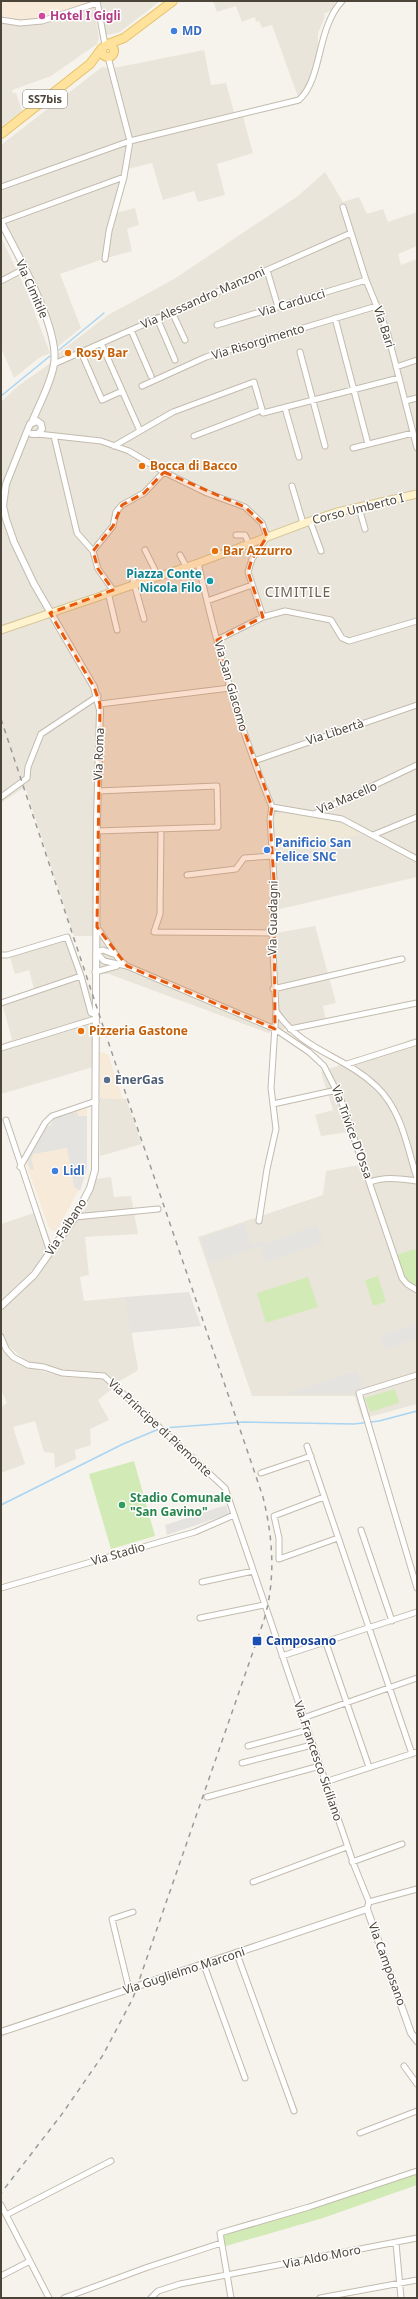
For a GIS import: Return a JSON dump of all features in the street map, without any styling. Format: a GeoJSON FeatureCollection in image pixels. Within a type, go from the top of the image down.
{"type":"FeatureCollection","features":[{"type":"Feature","properties":{"kind":"main road"},"geometry":{"type":"LineString","coordinates":[[124,38],[105,46],[102,53],[109,56],[124,38],[173,1]]}},
{"type":"Feature","properties":{"kind":"main road","name":"SS7bis"},"geometry":{"type":"LineString","coordinates":[[1,134],[90,64],[105,46]]}},
{"type":"Feature","properties":{"kind":"main road","name":"SS7bis"},"geometry":{"type":"LineString","coordinates":[[90,64],[109,56]]}},
{"type":"Feature","properties":{"kind":"main road","name":"Corso Umberto I"},"geometry":{"type":"LineString","coordinates":[[1,630],[111,591],[198,563],[307,522],[417,494]]}},
{"type":"Feature","properties":{"kind":"street"},"geometry":{"type":"LineString","coordinates":[[1,188],[130,141],[299,100],[310,87],[328,22],[342,1]]}},
{"type":"Feature","properties":{"kind":"street"},"geometry":{"type":"LineString","coordinates":[[1,20],[20,23],[37,22],[97,2],[105,46]]}},
{"type":"Feature","properties":{"kind":"street"},"geometry":{"type":"LineString","coordinates":[[105,259],[109,231],[124,177],[130,141],[109,56]]}},
{"type":"Feature","properties":{"kind":"street"},"geometry":{"type":"LineString","coordinates":[[1,222],[124,177]]}},
{"type":"Feature","properties":{"kind":"street","name":"Via Bari"},"geometry":{"type":"LineString","coordinates":[[343,207],[396,367],[415,435],[417,448]]}},
{"type":"Feature","properties":{"kind":"street","name":"Via Cimitile"},"geometry":{"type":"LineString","coordinates":[[1,222],[24,269],[46,320],[54,350],[54,364],[32,422],[33,432]]}},
{"type":"Feature","properties":{"kind":"street","name":"Via Alessandro Manzoni"},"geometry":{"type":"LineString","coordinates":[[54,364],[351,233]]}},
{"type":"Feature","properties":{"kind":"street"},"geometry":{"type":"LineString","coordinates":[[1,281],[24,269]]}},
{"type":"Feature","properties":{"kind":"street"},"geometry":{"type":"LineString","coordinates":[[267,270],[278,307]]}},
{"type":"Feature","properties":{"kind":"street","name":"Via Carducci"},"geometry":{"type":"LineString","coordinates":[[217,325],[366,280]]}},
{"type":"Feature","properties":{"kind":"street","name":"Via Risorgimento"},"geometry":{"type":"LineString","coordinates":[[142,386],[206,357],[377,306]]}},
{"type":"Feature","properties":{"kind":"street"},"geometry":{"type":"LineString","coordinates":[[172,312],[185,340]]}},
{"type":"Feature","properties":{"kind":"street"},"geometry":{"type":"LineString","coordinates":[[158,318],[175,360]]}},
{"type":"Feature","properties":{"kind":"street"},"geometry":{"type":"LineString","coordinates":[[335,318],[368,444]]}},
{"type":"Feature","properties":{"kind":"street"},"geometry":{"type":"LineString","coordinates":[[131,330],[151,376]]}},
{"type":"Feature","properties":{"kind":"street"},"geometry":{"type":"LineString","coordinates":[[101,343],[140,431]]}},
{"type":"Feature","properties":{"kind":"street"},"geometry":{"type":"LineString","coordinates":[[81,352],[102,400],[122,391]]}},
{"type":"Feature","properties":{"kind":"street"},"geometry":{"type":"LineString","coordinates":[[300,352],[325,446]]}},
{"type":"Feature","properties":{"kind":"street"},"geometry":{"type":"LineString","coordinates":[[396,367],[417,360]]}},
{"type":"Feature","properties":{"kind":"street"},"geometry":{"type":"LineString","coordinates":[[194,436],[263,412],[285,408],[399,378]]}},
{"type":"Feature","properties":{"kind":"street"},"geometry":{"type":"LineString","coordinates":[[114,446],[173,412],[254,382],[263,412]]}},
{"type":"Feature","properties":{"kind":"street"},"geometry":{"type":"LineString","coordinates":[[405,402],[417,398]]}},
{"type":"Feature","properties":{"kind":"street"},"geometry":{"type":"LineString","coordinates":[[38,405],[41,425]]}},
{"type":"Feature","properties":{"kind":"street"},"geometry":{"type":"LineString","coordinates":[[285,408],[299,457]]}},
{"type":"Feature","properties":{"kind":"street"},"geometry":{"type":"LineString","coordinates":[[32,422],[41,425],[52,435],[77,533],[93,551],[98,569],[111,591],[118,630]]}},
{"type":"Feature","properties":{"kind":"street"},"geometry":{"type":"LineString","coordinates":[[2,496],[24,441],[41,425]]}},
{"type":"Feature","properties":{"kind":"street"},"geometry":{"type":"LineString","coordinates":[[33,432],[101,441],[129,451],[164,472],[207,493],[246,507],[262,523],[267,537],[249,566],[252,585],[263,617]]}},
{"type":"Feature","properties":{"kind":"street"},"geometry":{"type":"LineString","coordinates":[[353,448],[415,435]]}},
{"type":"Feature","properties":{"kind":"street"},"geometry":{"type":"LineString","coordinates":[[93,551],[113,526],[116,512],[122,505],[144,492],[164,472]]}},
{"type":"Feature","properties":{"kind":"street"},"geometry":{"type":"LineString","coordinates":[[292,486],[321,551]]}},
{"type":"Feature","properties":{"kind":"street","name":"Via Roma"},"geometry":{"type":"LineString","coordinates":[[2,496],[6,519],[14,542],[34,584],[98,696],[100,704],[95,972],[96,1036]]}},
{"type":"Feature","properties":{"kind":"street"},"geometry":{"type":"LineString","coordinates":[[359,508],[365,529]]}},
{"type":"Feature","properties":{"kind":"street"},"geometry":{"type":"LineString","coordinates":[[236,535],[245,535],[249,544]]}},
{"type":"Feature","properties":{"kind":"street"},"geometry":{"type":"LineString","coordinates":[[146,550],[158,576]]}},
{"type":"Feature","properties":{"kind":"street"},"geometry":{"type":"LineString","coordinates":[[180,555],[186,566]]}},
{"type":"Feature","properties":{"kind":"street","name":"Via San Giacomo"},"geometry":{"type":"LineString","coordinates":[[198,563],[230,688],[254,761],[272,807]]}},
{"type":"Feature","properties":{"kind":"street"},"geometry":{"type":"LineString","coordinates":[[131,572],[136,584],[144,619]]}},
{"type":"Feature","properties":{"kind":"street"},"geometry":{"type":"LineString","coordinates":[[207,601],[252,585]]}},
{"type":"Feature","properties":{"kind":"street"},"geometry":{"type":"LineString","coordinates":[[217,640],[263,617],[285,611],[331,620],[342,638],[349,641],[417,622]]}},
{"type":"Feature","properties":{"kind":"street"},"geometry":{"type":"LineString","coordinates":[[100,704],[230,688]]}},
{"type":"Feature","properties":{"kind":"street"},"geometry":{"type":"LineString","coordinates":[[1,797],[27,778],[28,767],[41,734],[98,696]]}},
{"type":"Feature","properties":{"kind":"street","name":"Via Libertà"},"geometry":{"type":"LineString","coordinates":[[254,761],[417,705]]}},
{"type":"Feature","properties":{"kind":"street","name":"Via Macello"},"geometry":{"type":"LineString","coordinates":[[272,807],[316,813],[417,765]]}},
{"type":"Feature","properties":{"kind":"street"},"geometry":{"type":"LineString","coordinates":[[97,831],[218,827],[217,786],[98,791]]}},
{"type":"Feature","properties":{"kind":"street","name":"Via Guadagni"},"geometry":{"type":"LineString","coordinates":[[260,1221],[267,1169],[276,1129],[271,1088],[276,1011],[273,989],[273,856],[270,819],[272,807]]}},
{"type":"Feature","properties":{"kind":"street"},"geometry":{"type":"LineString","coordinates":[[316,813],[342,819],[417,859]]}},
{"type":"Feature","properties":{"kind":"street"},"geometry":{"type":"LineString","coordinates":[[373,835],[417,817]]}},
{"type":"Feature","properties":{"kind":"street"},"geometry":{"type":"LineString","coordinates":[[161,829],[160,914],[154,932],[272,933]]}},
{"type":"Feature","properties":{"kind":"street"},"geometry":{"type":"LineString","coordinates":[[187,875],[236,869],[244,858],[273,856]]}},
{"type":"Feature","properties":{"kind":"street","name":"Via Trivice D'Ossa"},"geometry":{"type":"LineString","coordinates":[[97,927],[118,958]]}},
{"type":"Feature","properties":{"kind":"street"},"geometry":{"type":"LineString","coordinates":[[1,955],[7,955],[67,936],[81,976],[91,1013],[95,1016],[1,1048]]}},
{"type":"Feature","properties":{"kind":"street","name":"Via Trivice D'Ossa"},"geometry":{"type":"LineString","coordinates":[[96,952],[109,951],[127,966],[274,1029],[309,1052],[324,1066],[337,1090],[402,1278],[407,1284],[417,1290]]}},
{"type":"Feature","properties":{"kind":"street","name":"Via Trivice D'Ossa"},"geometry":{"type":"LineString","coordinates":[[96,952],[104,961],[120,966]]}},
{"type":"Feature","properties":{"kind":"street"},"geometry":{"type":"LineString","coordinates":[[273,989],[402,959]]}},
{"type":"Feature","properties":{"kind":"street","name":"Via Trivice D'Ossa"},"geometry":{"type":"LineString","coordinates":[[95,972],[107,968],[127,966]]}},
{"type":"Feature","properties":{"kind":"street"},"geometry":{"type":"LineString","coordinates":[[1,1003],[81,976]]}},
{"type":"Feature","properties":{"kind":"street"},"geometry":{"type":"LineString","coordinates":[[290,1029],[417,1002]]}},
{"type":"Feature","properties":{"kind":"street"},"geometry":{"type":"LineString","coordinates":[[276,1011],[290,1029],[319,1051],[347,1064],[378,1088],[394,1109],[400,1123],[417,1180],[393,1178],[379,1179],[370,1182]]}},
{"type":"Feature","properties":{"kind":"street","name":"Via Faibano"},"geometry":{"type":"LineString","coordinates":[[1,1306],[34,1275],[75,1217],[90,1188],[95,1170],[96,1036]]}},
{"type":"Feature","properties":{"kind":"street"},"geometry":{"type":"LineString","coordinates":[[347,1064],[417,1042]]}},
{"type":"Feature","properties":{"kind":"street"},"geometry":{"type":"LineString","coordinates":[[273,1104],[337,1090]]}},
{"type":"Feature","properties":{"kind":"street"},"geometry":{"type":"LineString","coordinates":[[20,1167],[45,1123],[52,1116],[96,1101]]}},
{"type":"Feature","properties":{"kind":"street"},"geometry":{"type":"LineString","coordinates":[[6,1120],[20,1167],[50,1252]]}},
{"type":"Feature","properties":{"kind":"street"},"geometry":{"type":"LineString","coordinates":[[75,1217],[158,1209]]}},
{"type":"Feature","properties":{"kind":"street","name":"Via Principe di Piemonte"},"geometry":{"type":"LineString","coordinates":[[1,1337],[4,1349],[13,1357],[28,1365],[44,1367],[62,1373],[104,1376],[225,1488],[266,1612]]}},
{"type":"Feature","properties":{"kind":"street"},"geometry":{"type":"LineString","coordinates":[[417,1375],[359,1393],[417,1588]]}},
{"type":"Feature","properties":{"kind":"street"},"geometry":{"type":"LineString","coordinates":[[307,1446],[389,1687],[414,1753],[325,1782]]}},
{"type":"Feature","properties":{"kind":"street"},"geometry":{"type":"LineString","coordinates":[[261,1473],[311,1456]]}},
{"type":"Feature","properties":{"kind":"street"},"geometry":{"type":"LineString","coordinates":[[324,1497],[274,1516],[279,1538],[279,1559],[338,1538]]}},
{"type":"Feature","properties":{"kind":"street","name":"Via Stadio"},"geometry":{"type":"LineString","coordinates":[[1,1588],[195,1532],[234,1515]]}},
{"type":"Feature","properties":{"kind":"street"},"geometry":{"type":"LineString","coordinates":[[361,1530],[392,1621]]}},
{"type":"Feature","properties":{"kind":"street"},"geometry":{"type":"LineString","coordinates":[[202,1582],[253,1571]]}},
{"type":"Feature","properties":{"kind":"street"},"geometry":{"type":"LineString","coordinates":[[200,1618],[264,1605]]}},
{"type":"Feature","properties":{"kind":"street","name":"Via Francesco Siciliano"},"geometry":{"type":"LineString","coordinates":[[266,1612],[352,1862],[369,1902]]}},
{"type":"Feature","properties":{"kind":"street"},"geometry":{"type":"LineString","coordinates":[[282,1656],[369,1629],[417,1612]]}},
{"type":"Feature","properties":{"kind":"street"},"geometry":{"type":"LineString","coordinates":[[326,1643],[369,1767]]}},
{"type":"Feature","properties":{"kind":"street"},"geometry":{"type":"LineString","coordinates":[[303,1718],[417,1678]]}},
{"type":"Feature","properties":{"kind":"street"},"geometry":{"type":"LineString","coordinates":[[248,1746],[307,1730]]}},
{"type":"Feature","properties":{"kind":"street"},"geometry":{"type":"LineString","coordinates":[[242,1763],[312,1745]]}},
{"type":"Feature","properties":{"kind":"street"},"geometry":{"type":"LineString","coordinates":[[207,1797],[320,1766]]}},
{"type":"Feature","properties":{"kind":"street"},"geometry":{"type":"LineString","coordinates":[[352,1862],[402,1844]]}},
{"type":"Feature","properties":{"kind":"street"},"geometry":{"type":"LineString","coordinates":[[253,1882],[347,1847]]}},
{"type":"Feature","properties":{"kind":"street"},"geometry":{"type":"LineString","coordinates":[[367,1909],[369,1902],[417,1889]]}},
{"type":"Feature","properties":{"kind":"street","name":"Via Guglielmo Marconi"},"geometry":{"type":"LineString","coordinates":[[1,2032],[129,1989],[204,1966],[367,1909]]}},
{"type":"Feature","properties":{"kind":"street","name":"Via Camposano"},"geometry":{"type":"LineString","coordinates":[[367,1909],[412,2033],[417,2041]]}},
{"type":"Feature","properties":{"kind":"street"},"geometry":{"type":"LineString","coordinates":[[129,1989],[112,1919],[133,1912]]}},
{"type":"Feature","properties":{"kind":"street"},"geometry":{"type":"LineString","coordinates":[[237,1954],[294,2111]]}},
{"type":"Feature","properties":{"kind":"street"},"geometry":{"type":"LineString","coordinates":[[204,1966],[245,2078]]}},
{"type":"Feature","properties":{"kind":"street"},"geometry":{"type":"LineString","coordinates":[[404,2066],[417,2084]]}},
{"type":"Feature","properties":{"kind":"street"},"geometry":{"type":"LineString","coordinates":[[360,2133],[417,2111]]}},
{"type":"Feature","properties":{"kind":"street"},"geometry":{"type":"LineString","coordinates":[[6,2215],[111,2161]]}},
{"type":"Feature","properties":{"kind":"street"},"geometry":{"type":"LineString","coordinates":[[231,2298],[220,2233],[309,2207],[417,2171]]}},
{"type":"Feature","properties":{"kind":"street"},"geometry":{"type":"LineString","coordinates":[[1,2205],[48,2296]]}},
{"type":"Feature","properties":{"kind":"street","name":"Via Aldo Moro"},"geometry":{"type":"LineString","coordinates":[[152,2297],[158,2290],[180,2284],[417,2238]]}},
{"type":"Feature","properties":{"kind":"street"},"geometry":{"type":"LineString","coordinates":[[64,2298],[148,2267],[221,2243]]}},
{"type":"Feature","properties":{"kind":"street"},"geometry":{"type":"LineString","coordinates":[[396,2243],[401,2298]]}},
{"type":"Feature","properties":{"kind":"street"},"geometry":{"type":"LineString","coordinates":[[1,2276],[30,2261]]}},
{"type":"Feature","properties":{"kind":"street"},"geometry":{"type":"LineString","coordinates":[[320,2298],[417,2280]]}},
{"type":"Feature","properties":{"kind":"highlighted area"},"geometry":{"type":"Polygon","coordinates":[[[164,472],[245,507],[262,523],[267,537],[252,559],[248,572],[263,617],[217,640],[236,708],[272,807],[270,819],[274,880],[275,1029],[127,966],[97,927],[100,704],[94,687],[50,613],[113,590],[98,569],[93,551],[113,526],[122,505],[144,493],[164,472]]]}},
{"type":"Feature","properties":{"kind":"shaded area","name":"Hotel I Gigli"},"geometry":{"type":"Polygon","coordinates":[[[1,1],[93,2],[42,18],[21,21],[1,15],[1,1]]]}},
{"type":"Feature","properties":{"kind":"shaded area"},"geometry":{"type":"Polygon","coordinates":[[[101,1],[160,1],[120,32],[107,35],[105,34],[101,1]]]}},
{"type":"Feature","properties":{"kind":"shaded area"},"geometry":{"type":"Polygon","coordinates":[[[213,1],[336,1],[332,10],[324,14],[325,17],[318,33],[318,50],[308,82],[298,97],[272,25],[262,28],[259,21],[256,22],[255,17],[242,22],[236,6],[217,12],[213,1]]]}},
{"type":"Feature","properties":{"kind":"shaded area"},"geometry":{"type":"Polygon","coordinates":[[[94,7],[99,38],[97,44],[51,76],[12,90],[13,93],[16,93],[22,111],[1,127],[1,23],[18,26],[34,25],[94,7]]]}},
{"type":"Feature","properties":{"kind":"shaded area"},"geometry":{"type":"Polygon","coordinates":[[[204,50],[211,85],[226,83],[235,115],[242,113],[253,153],[217,164],[225,195],[198,202],[194,191],[163,200],[152,163],[128,169],[131,137],[114,68],[204,50]]]}},
{"type":"Feature","properties":{"kind":"shaded area"},"geometry":{"type":"Polygon","coordinates":[[[102,67],[108,68],[127,139],[1,184],[1,145],[102,67]]]}},
{"type":"Feature","properties":{"kind":"shaded area"},"geometry":{"type":"Polygon","coordinates":[[[127,145],[123,174],[4,218],[1,210],[1,191],[127,145]]]}},
{"type":"Feature","properties":{"kind":"shaded area"},"geometry":{"type":"Polygon","coordinates":[[[325,172],[343,202],[359,197],[367,214],[383,209],[388,222],[417,212],[417,246],[398,254],[401,265],[417,259],[417,877],[276,910],[276,933],[315,926],[336,1003],[323,1006],[326,1020],[268,1033],[109,974],[92,974],[92,936],[74,936],[25,787],[1,803],[1,402],[18,386],[49,364],[61,351],[108,315],[174,279],[298,196],[325,172]]]}},
{"type":"Feature","properties":{"kind":"shaded area"},"geometry":{"type":"Polygon","coordinates":[[[120,182],[104,243],[103,259],[60,274],[81,328],[56,348],[46,306],[7,224],[120,182]]]}},
{"type":"Feature","properties":{"kind":"shaded area"},"geometry":{"type":"Polygon","coordinates":[[[135,208],[139,225],[127,229],[132,251],[107,258],[109,233],[116,213],[135,208]]]}},
{"type":"Feature","properties":{"kind":"shaded area"},"geometry":{"type":"Polygon","coordinates":[[[1,237],[26,290],[50,353],[39,358],[14,378],[1,348],[1,237]]]}},
{"type":"Feature","properties":{"kind":"shaded area"},"geometry":{"type":"Polygon","coordinates":[[[214,571],[222,593],[209,598],[203,574],[214,571]]]}},
{"type":"Feature","properties":{"kind":"shaded area"},"geometry":{"type":"Polygon","coordinates":[[[281,813],[331,819],[366,833],[277,853],[274,819],[276,815],[281,813]]]}},
{"type":"Feature","properties":{"kind":"shaded area"},"geometry":{"type":"Polygon","coordinates":[[[70,934],[93,999],[93,1067],[1,1094],[1,1044],[12,1040],[1,999],[34,989],[29,970],[15,974],[9,954],[70,934]]]}},
{"type":"Feature","properties":{"kind":"shaded area"},"geometry":{"type":"Polygon","coordinates":[[[417,1037],[417,1404],[362,1419],[355,1396],[252,1396],[198,1237],[323,1195],[326,1171],[359,1165],[348,1132],[321,1136],[315,1115],[333,1110],[321,1072],[417,1037]]]}},
{"type":"Feature","properties":{"kind":"shaded area"},"geometry":{"type":"Polygon","coordinates":[[[99,1052],[108,1054],[123,1099],[100,1098],[99,1052]]]}},
{"type":"Feature","properties":{"kind":"shaded area"},"geometry":{"type":"Polygon","coordinates":[[[100,1098],[126,1099],[142,1144],[100,1156],[100,1098]]]}},
{"type":"Feature","properties":{"kind":"shaded area"},"geometry":{"type":"Polygon","coordinates":[[[87,1106],[87,1168],[84,1180],[57,1230],[53,1231],[49,1228],[25,1161],[46,1125],[50,1126],[56,1116],[87,1106]]]}},
{"type":"Feature","properties":{"kind":"shaded area"},"geometry":{"type":"Polygon","coordinates":[[[77,1112],[78,1116],[87,1116],[87,1168],[80,1191],[74,1187],[67,1148],[33,1154],[31,1159],[34,1169],[31,1170],[26,1158],[46,1125],[50,1126],[56,1116],[77,1112]]]}},
{"type":"Feature","properties":{"kind":"shaded area"},"geometry":{"type":"Polygon","coordinates":[[[111,1177],[114,1197],[131,1196],[138,1234],[85,1237],[89,1275],[80,1277],[84,1301],[125,1297],[138,1368],[137,1371],[116,1383],[103,1374],[67,1371],[28,1363],[10,1347],[1,1347],[1,1310],[36,1276],[87,1206],[95,1179],[111,1177]]]}},
{"type":"Feature","properties":{"kind":"shaded area"},"geometry":{"type":"Polygon","coordinates":[[[40,1211],[52,1247],[30,1273],[1,1302],[1,1224],[40,1211]]]}},
{"type":"Feature","properties":{"kind":"shaded area"},"geometry":{"type":"Polygon","coordinates":[[[244,1223],[251,1244],[262,1240],[263,1244],[317,1225],[323,1242],[266,1263],[260,1246],[210,1264],[201,1238],[244,1223]]]}},
{"type":"Feature","properties":{"kind":"shaded area"},"geometry":{"type":"Polygon","coordinates":[[[189,1292],[201,1326],[130,1333],[125,1297],[189,1292]]]}},
{"type":"Feature","properties":{"kind":"shaded area"},"geometry":{"type":"Polygon","coordinates":[[[417,1324],[417,1339],[384,1349],[380,1335],[417,1324]]]}},
{"type":"Feature","properties":{"kind":"shaded area"},"geometry":{"type":"Polygon","coordinates":[[[1,1351],[7,1351],[26,1367],[65,1377],[103,1379],[113,1388],[98,1400],[109,1420],[90,1429],[91,1445],[75,1450],[76,1459],[55,1468],[54,1453],[44,1452],[35,1421],[13,1427],[25,1464],[1,1473],[1,1407],[7,1403],[1,1390],[1,1351]]]}},
{"type":"Feature","properties":{"kind":"shaded area"},"geometry":{"type":"Polygon","coordinates":[[[357,1371],[363,1386],[351,1394],[285,1394],[357,1371]]]}},
{"type":"Feature","properties":{"kind":"shaded area"},"geometry":{"type":"Polygon","coordinates":[[[226,1505],[229,1514],[167,1535],[165,1525],[226,1505]]]}},
{"type":"Feature","properties":{"kind":"green space"},"geometry":{"type":"Polygon","coordinates":[[[414,1249],[417,1252],[417,1287],[406,1279],[397,1255],[414,1249]]]}},
{"type":"Feature","properties":{"kind":"green space"},"geometry":{"type":"Polygon","coordinates":[[[378,1276],[386,1302],[373,1306],[365,1280],[378,1276]]]}},
{"type":"Feature","properties":{"kind":"green space"},"geometry":{"type":"Polygon","coordinates":[[[308,1277],[318,1307],[266,1323],[257,1293],[308,1277]]]}},
{"type":"Feature","properties":{"kind":"green space"},"geometry":{"type":"Polygon","coordinates":[[[395,1389],[399,1403],[370,1412],[365,1398],[395,1389]]]}},
{"type":"Feature","properties":{"kind":"green space","name":"Stadio Comunale \"San Gavino\""},"geometry":{"type":"Polygon","coordinates":[[[134,1461],[155,1536],[111,1549],[89,1474],[134,1461]]]}},
{"type":"Feature","properties":{"kind":"green space"},"geometry":{"type":"Polygon","coordinates":[[[417,2173],[417,2185],[323,2218],[226,2246],[222,2235],[417,2173]]]}},
{"type":"Feature","properties":{"kind":"waterway"},"geometry":{"type":"LineString","coordinates":[[59,350],[104,313]]}},
{"type":"Feature","properties":{"kind":"waterway"},"geometry":{"type":"LineString","coordinates":[[1,396],[50,356]]}},
{"type":"Feature","properties":{"kind":"waterway"},"geometry":{"type":"LineString","coordinates":[[163,1428],[244,1422],[354,1424],[379,1421],[417,1411]]}},
{"type":"Feature","properties":{"kind":"waterway"},"geometry":{"type":"LineString","coordinates":[[1,1505],[123,1444],[159,1429]]}},
{"type":"Feature","properties":{"kind":"railway"},"geometry":{"type":"LineString","coordinates":[[1,719],[117,1068],[263,1497],[269,1528],[272,1558],[272,1574],[268,1605],[264,1620],[133,1998],[103,2055],[62,2114],[1,2193]]}},
{"type":"Feature","properties":{"kind":"place","name":"Hotel I Gigli"},"geometry":{"type":"Point","coordinates":[42,16]}},
{"type":"Feature","properties":{"kind":"place","name":"MD"},"geometry":{"type":"Point","coordinates":[174,31]}},
{"type":"Feature","properties":{"kind":"place","name":"Rosy Bar"},"geometry":{"type":"Point","coordinates":[68,353]}},
{"type":"Feature","properties":{"kind":"place","name":"Bocca di Bacco"},"geometry":{"type":"Point","coordinates":[142,466]}},
{"type":"Feature","properties":{"kind":"place","name":"Bar Azzurro"},"geometry":{"type":"Point","coordinates":[215,551]}},
{"type":"Feature","properties":{"kind":"place","name":"Piazza Conte Nicola Filo"},"geometry":{"type":"Point","coordinates":[210,581]}},
{"type":"Feature","properties":{"kind":"place","name":"Panificio San Felice SNC"},"geometry":{"type":"Point","coordinates":[267,850]}},
{"type":"Feature","properties":{"kind":"place","name":"Pizzeria Gastone"},"geometry":{"type":"Point","coordinates":[81,1031]}},
{"type":"Feature","properties":{"kind":"place","name":"EnerGas"},"geometry":{"type":"Point","coordinates":[107,1080]}},
{"type":"Feature","properties":{"kind":"place","name":"Lidl"},"geometry":{"type":"Point","coordinates":[55,1171]}},
{"type":"Feature","properties":{"kind":"place","name":"Stadio Comunale \"San Gavino\""},"geometry":{"type":"Point","coordinates":[122,1505]}},
{"type":"Feature","properties":{"kind":"place","name":"Camposano"},"geometry":{"type":"Point","coordinates":[257,1641]}},
{"type":"Feature","properties":{"kind":"district","name":"CIMITILE"},"geometry":{"type":"Point","coordinates":[298,592]}}]}
